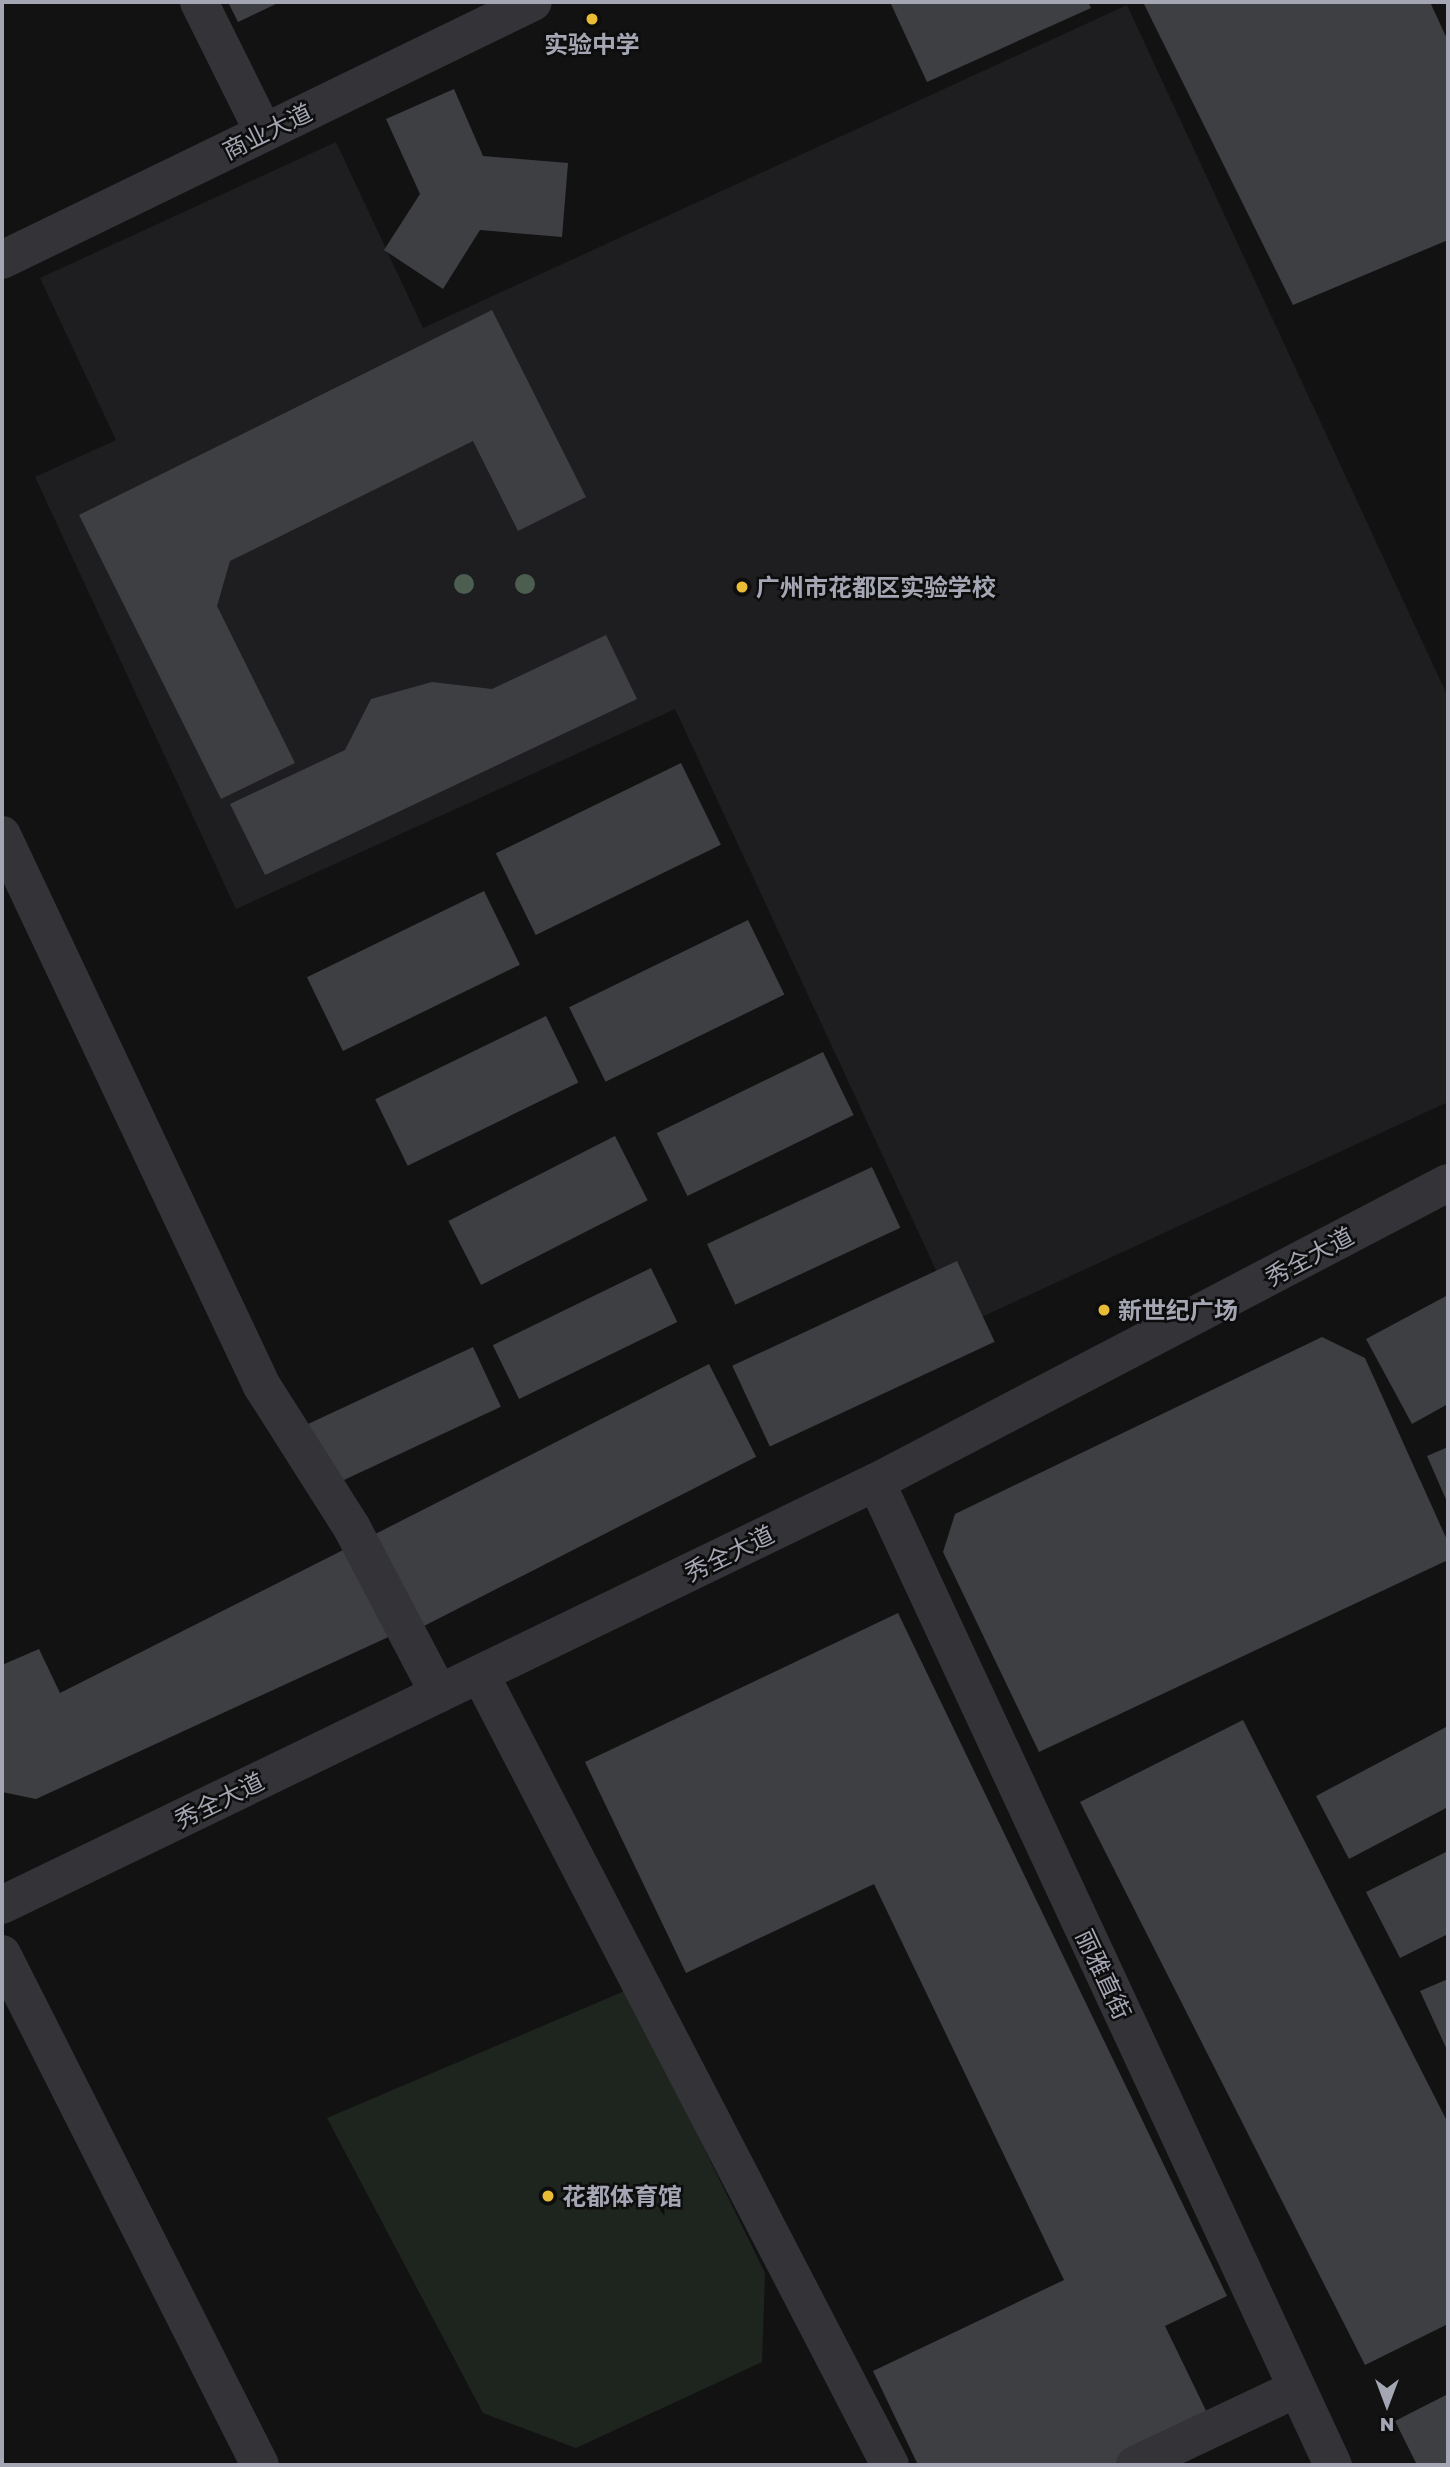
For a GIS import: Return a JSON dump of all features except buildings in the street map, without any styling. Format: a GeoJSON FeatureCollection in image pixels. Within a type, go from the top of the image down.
{"type":"FeatureCollection","features":[{"type":"Feature","properties":{"kind":"street"},"geometry":{"type":"LineString","coordinates":[[199,2],[264,133]]}},
{"type":"Feature","properties":{"kind":"street","name":"商业大道"},"geometry":{"type":"LineString","coordinates":[[2,260],[533,2]]}},
{"type":"Feature","properties":{"kind":"street"},"geometry":{"type":"LineString","coordinates":[[2,835],[262,1386],[352,1528],[439,1694]]}},
{"type":"Feature","properties":{"kind":"street","name":"秀全大道"},"geometry":{"type":"LineString","coordinates":[[2,1905],[876,1482],[1448,1183]]}},
{"type":"Feature","properties":{"kind":"street","name":"丽雅直街"},"geometry":{"type":"LineString","coordinates":[[876,1482],[1333,2465]]}},
{"type":"Feature","properties":{"kind":"street"},"geometry":{"type":"LineString","coordinates":[[481,1674],[890,2465]]}},
{"type":"Feature","properties":{"kind":"street"},"geometry":{"type":"LineString","coordinates":[[2,1954],[260,2465]]}},
{"type":"Feature","properties":{"kind":"street"},"geometry":{"type":"LineString","coordinates":[[1135,2465],[1296,2389]]}},
{"type":"Feature","properties":{"kind":"shaded area","name":"广州市花都区实验学校"},"geometry":{"type":"Polygon","coordinates":[[[1127,5],[1448,697],[1448,1102],[962,1326],[675,709],[236,909],[35,477],[116,440],[40,278],[336,142],[423,328],[1127,5]]]}},
{"type":"Feature","properties":{"kind":"shaded area","name":"花都体育馆"},"geometry":{"type":"Polygon","coordinates":[[[627,1990],[765,2273],[762,2362],[576,2448],[483,2413],[327,2118],[627,1990]]]}},
{"type":"Feature","properties":{"kind":"place","name":"实验中学"},"geometry":{"type":"Point","coordinates":[592,19]}},
{"type":"Feature","properties":{"kind":"place","name":"广州市花都区实验学校"},"geometry":{"type":"Point","coordinates":[742,587]}},
{"type":"Feature","properties":{"kind":"place","name":"新世纪广场"},"geometry":{"type":"Point","coordinates":[1104,1310]}},
{"type":"Feature","properties":{"kind":"place","name":"花都体育馆"},"geometry":{"type":"Point","coordinates":[548,2196]}}]}
